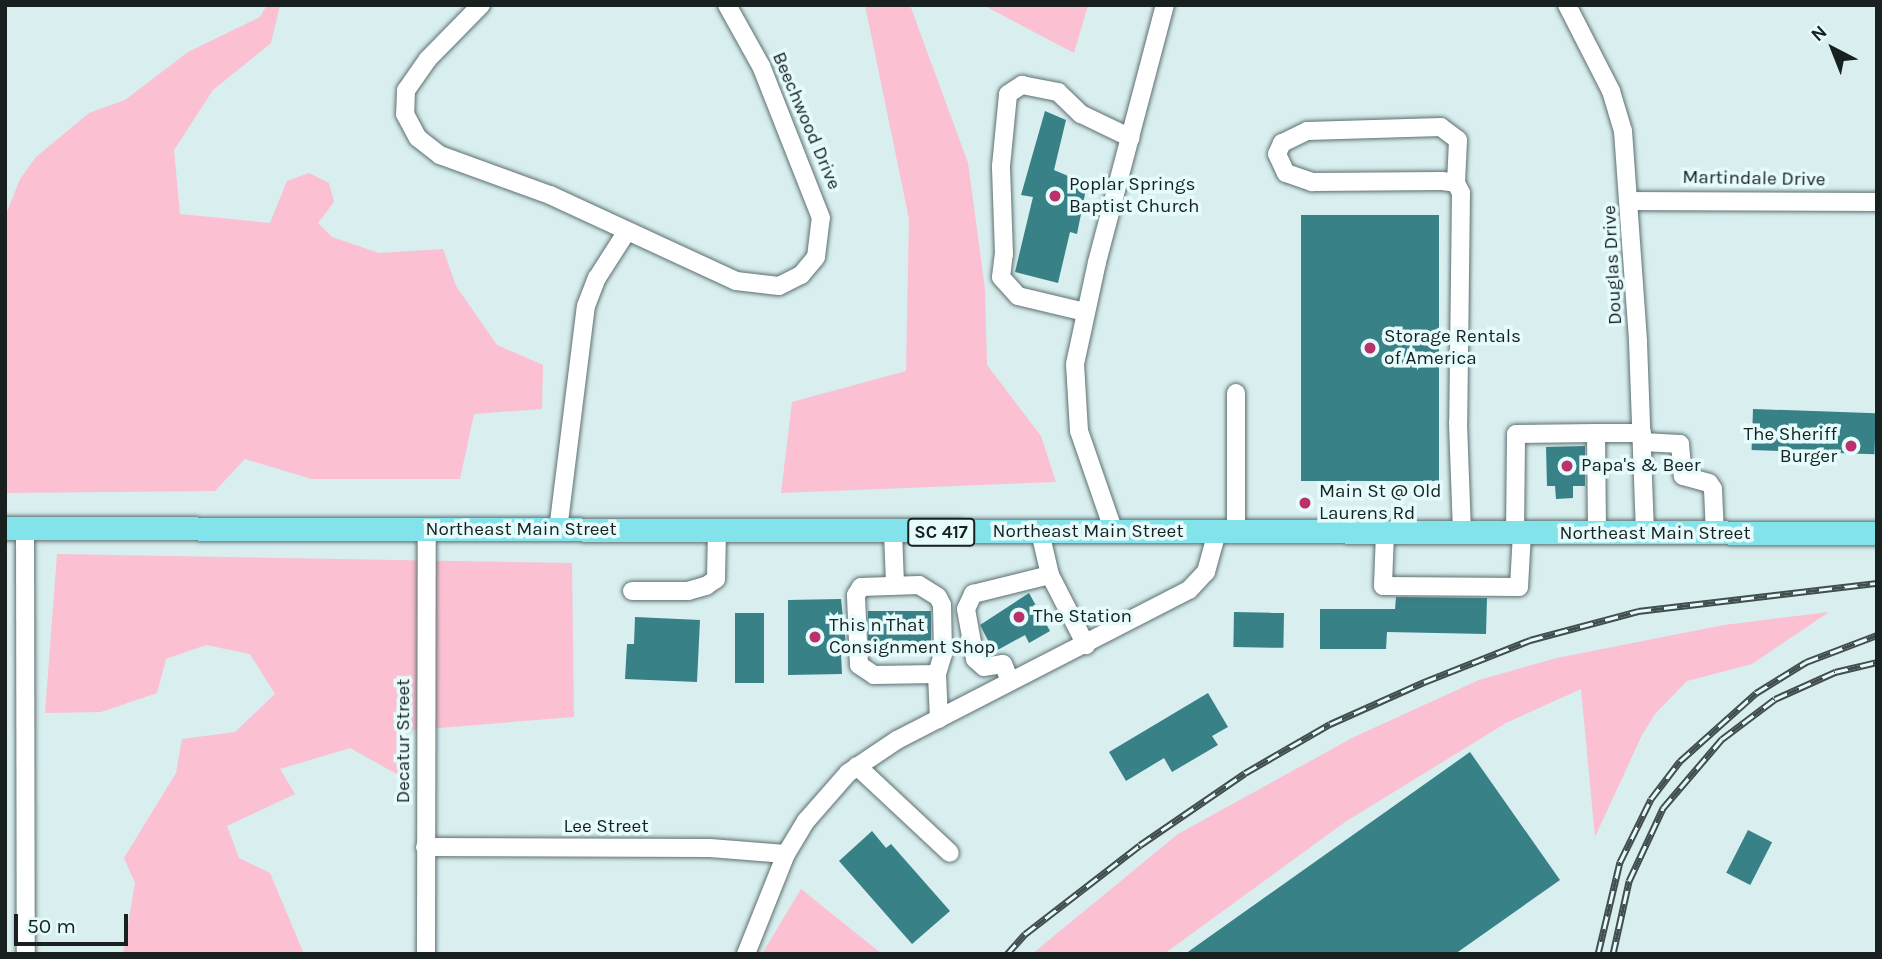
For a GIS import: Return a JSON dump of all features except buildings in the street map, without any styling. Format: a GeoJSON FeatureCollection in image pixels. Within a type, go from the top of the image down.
{"type":"FeatureCollection","features":[{"type":"Feature","properties":{"kind":"main road","name":"Northeast Main Street"},"geometry":{"type":"LineString","coordinates":[[15,528],[1597,535],[1877,533]]}},
{"type":"Feature","properties":{"kind":"street","name":"Beechwood Drive"},"geometry":{"type":"LineString","coordinates":[[481,5],[410,81],[404,104],[409,127],[440,155],[550,195],[755,286],[779,286],[794,280],[816,257],[822,226],[817,201],[761,66],[727,5]]}},
{"type":"Feature","properties":{"kind":"street"},"geometry":{"type":"LineString","coordinates":[[1114,532],[1075,414],[1075,364],[1085,312],[1165,5]]}},
{"type":"Feature","properties":{"kind":"street","name":"Douglas Drive"},"geometry":{"type":"LineString","coordinates":[[1567,5],[1618,111],[1630,201],[1643,437],[1645,535]]}},
{"type":"Feature","properties":{"kind":"street"},"geometry":{"type":"LineString","coordinates":[[1085,312],[1018,296],[1001,277],[1004,254],[1001,166],[1008,94],[1022,85],[1058,92],[1081,114],[1131,138]]}},
{"type":"Feature","properties":{"kind":"street"},"geometry":{"type":"LineString","coordinates":[[1456,183],[1312,182],[1286,173],[1277,154],[1282,143],[1307,131],[1441,127],[1458,141],[1456,183],[1461,193],[1458,423],[1462,534]]}},
{"type":"Feature","properties":{"kind":"street","name":"Martindale Drive"},"geometry":{"type":"LineString","coordinates":[[1630,201],[1877,202]]}},
{"type":"Feature","properties":{"kind":"street"},"geometry":{"type":"LineString","coordinates":[[558,530],[586,306],[597,278],[627,231]]}},
{"type":"Feature","properties":{"kind":"street"},"geometry":{"type":"LineString","coordinates":[[746,954],[786,854],[826,795],[857,766],[939,719],[1086,645],[1196,584],[1206,572],[1226,532],[1236,393]]}},
{"type":"Feature","properties":{"kind":"street"},"geometry":{"type":"LineString","coordinates":[[1596,433],[1597,535]]}},
{"type":"Feature","properties":{"kind":"street"},"geometry":{"type":"LineString","coordinates":[[1385,533],[1384,586],[1519,587],[1516,434],[1596,433],[1643,437],[1680,444],[1683,476],[1710,483],[1713,489],[1715,535]]}},
{"type":"Feature","properties":{"kind":"street"},"geometry":{"type":"LineString","coordinates":[[15,528],[26,954]]}},
{"type":"Feature","properties":{"kind":"street","name":"Decatur Street"},"geometry":{"type":"LineString","coordinates":[[426,954],[427,529]]}},
{"type":"Feature","properties":{"kind":"street"},"geometry":{"type":"LineString","coordinates":[[632,590],[688,591],[706,586],[716,579],[717,531]]}},
{"type":"Feature","properties":{"kind":"street"},"geometry":{"type":"LineString","coordinates":[[893,532],[895,585]]}},
{"type":"Feature","properties":{"kind":"street"},"geometry":{"type":"LineString","coordinates":[[1040,532],[1049,575],[1086,645]]}},
{"type":"Feature","properties":{"kind":"street"},"geometry":{"type":"LineString","coordinates":[[1010,681],[1003,664],[984,667],[975,659],[967,609],[973,594],[1049,575]]}},
{"type":"Feature","properties":{"kind":"street"},"geometry":{"type":"LineString","coordinates":[[937,674],[874,675],[859,665],[857,591],[865,585],[926,587],[942,606],[943,653],[937,674],[939,719]]}},
{"type":"Feature","properties":{"kind":"street"},"geometry":{"type":"LineString","coordinates":[[857,766],[950,853]]}},
{"type":"Feature","properties":{"kind":"street","name":"Lee Street"},"geometry":{"type":"LineString","coordinates":[[425,847],[710,848],[786,854]]}},
{"type":"Feature","properties":{"kind":"shaded area"},"geometry":{"type":"Polygon","coordinates":[[[267,5],[280,5],[271,43],[213,90],[174,150],[180,214],[270,223],[287,181],[309,173],[329,183],[334,202],[318,223],[332,237],[379,253],[443,249],[456,286],[497,345],[543,365],[542,409],[474,414],[460,479],[312,479],[245,459],[215,491],[5,493],[5,217],[20,179],[36,157],[89,113],[125,100],[188,52],[260,17],[267,5]]]}},
{"type":"Feature","properties":{"kind":"shaded area"},"geometry":{"type":"Polygon","coordinates":[[[865,5],[910,5],[968,163],[985,289],[987,365],[1041,436],[1056,482],[781,493],[792,402],[906,371],[909,219],[865,5]]]}},
{"type":"Feature","properties":{"kind":"shaded area"},"geometry":{"type":"Polygon","coordinates":[[[983,5],[1088,5],[1074,53],[983,5]]]}},
{"type":"Feature","properties":{"kind":"shaded area"},"geometry":{"type":"Polygon","coordinates":[[[57,554],[572,563],[574,717],[402,731],[402,777],[350,748],[280,769],[295,794],[227,826],[239,858],[270,873],[304,954],[123,954],[135,883],[124,858],[176,773],[182,739],[235,732],[275,694],[250,654],[206,645],[166,659],[157,693],[101,712],[45,713],[57,554]]]}},
{"type":"Feature","properties":{"kind":"shaded area"},"geometry":{"type":"Polygon","coordinates":[[[1829,612],[1752,664],[1687,681],[1655,714],[1642,735],[1595,837],[1581,689],[1506,723],[1345,822],[1164,954],[1032,954],[1178,834],[1354,737],[1479,680],[1557,658],[1724,625],[1829,612]]]}},
{"type":"Feature","properties":{"kind":"shaded area"},"geometry":{"type":"Polygon","coordinates":[[[801,889],[882,954],[762,954],[801,889]]]}},
{"type":"Feature","properties":{"kind":"railway"},"geometry":{"type":"LineString","coordinates":[[1007,954],[1025,934],[1140,845],[1245,773],[1330,724],[1424,682],[1530,640],[1638,611],[1877,583]]}},
{"type":"Feature","properties":{"kind":"railway"},"geometry":{"type":"LineString","coordinates":[[1598,954],[1620,862],[1651,799],[1680,761],[1756,693],[1806,662],[1877,635]]}},
{"type":"Feature","properties":{"kind":"railway"},"geometry":{"type":"LineString","coordinates":[[1613,954],[1629,881],[1663,808],[1722,739],[1775,699],[1835,672],[1877,662]]}},
{"type":"Feature","properties":{"kind":"place","name":"Poplar Springs Baptist Church"},"geometry":{"type":"Point","coordinates":[1055,196]}},
{"type":"Feature","properties":{"kind":"place","name":"Storage Rentals of America"},"geometry":{"type":"Point","coordinates":[1370,348]}},
{"type":"Feature","properties":{"kind":"place","name":"The Sheriff Burger"},"geometry":{"type":"Point","coordinates":[1851,446]}},
{"type":"Feature","properties":{"kind":"place","name":"Papa's & Beer"},"geometry":{"type":"Point","coordinates":[1567,466]}},
{"type":"Feature","properties":{"kind":"place","name":"Main St @ Old Laurens Rd"},"geometry":{"type":"Point","coordinates":[1305,503]}},
{"type":"Feature","properties":{"kind":"place","name":"The Station"},"geometry":{"type":"Point","coordinates":[1019,617]}},
{"type":"Feature","properties":{"kind":"place","name":"This n That Consignment Shop"},"geometry":{"type":"Point","coordinates":[815,637]}}]}
